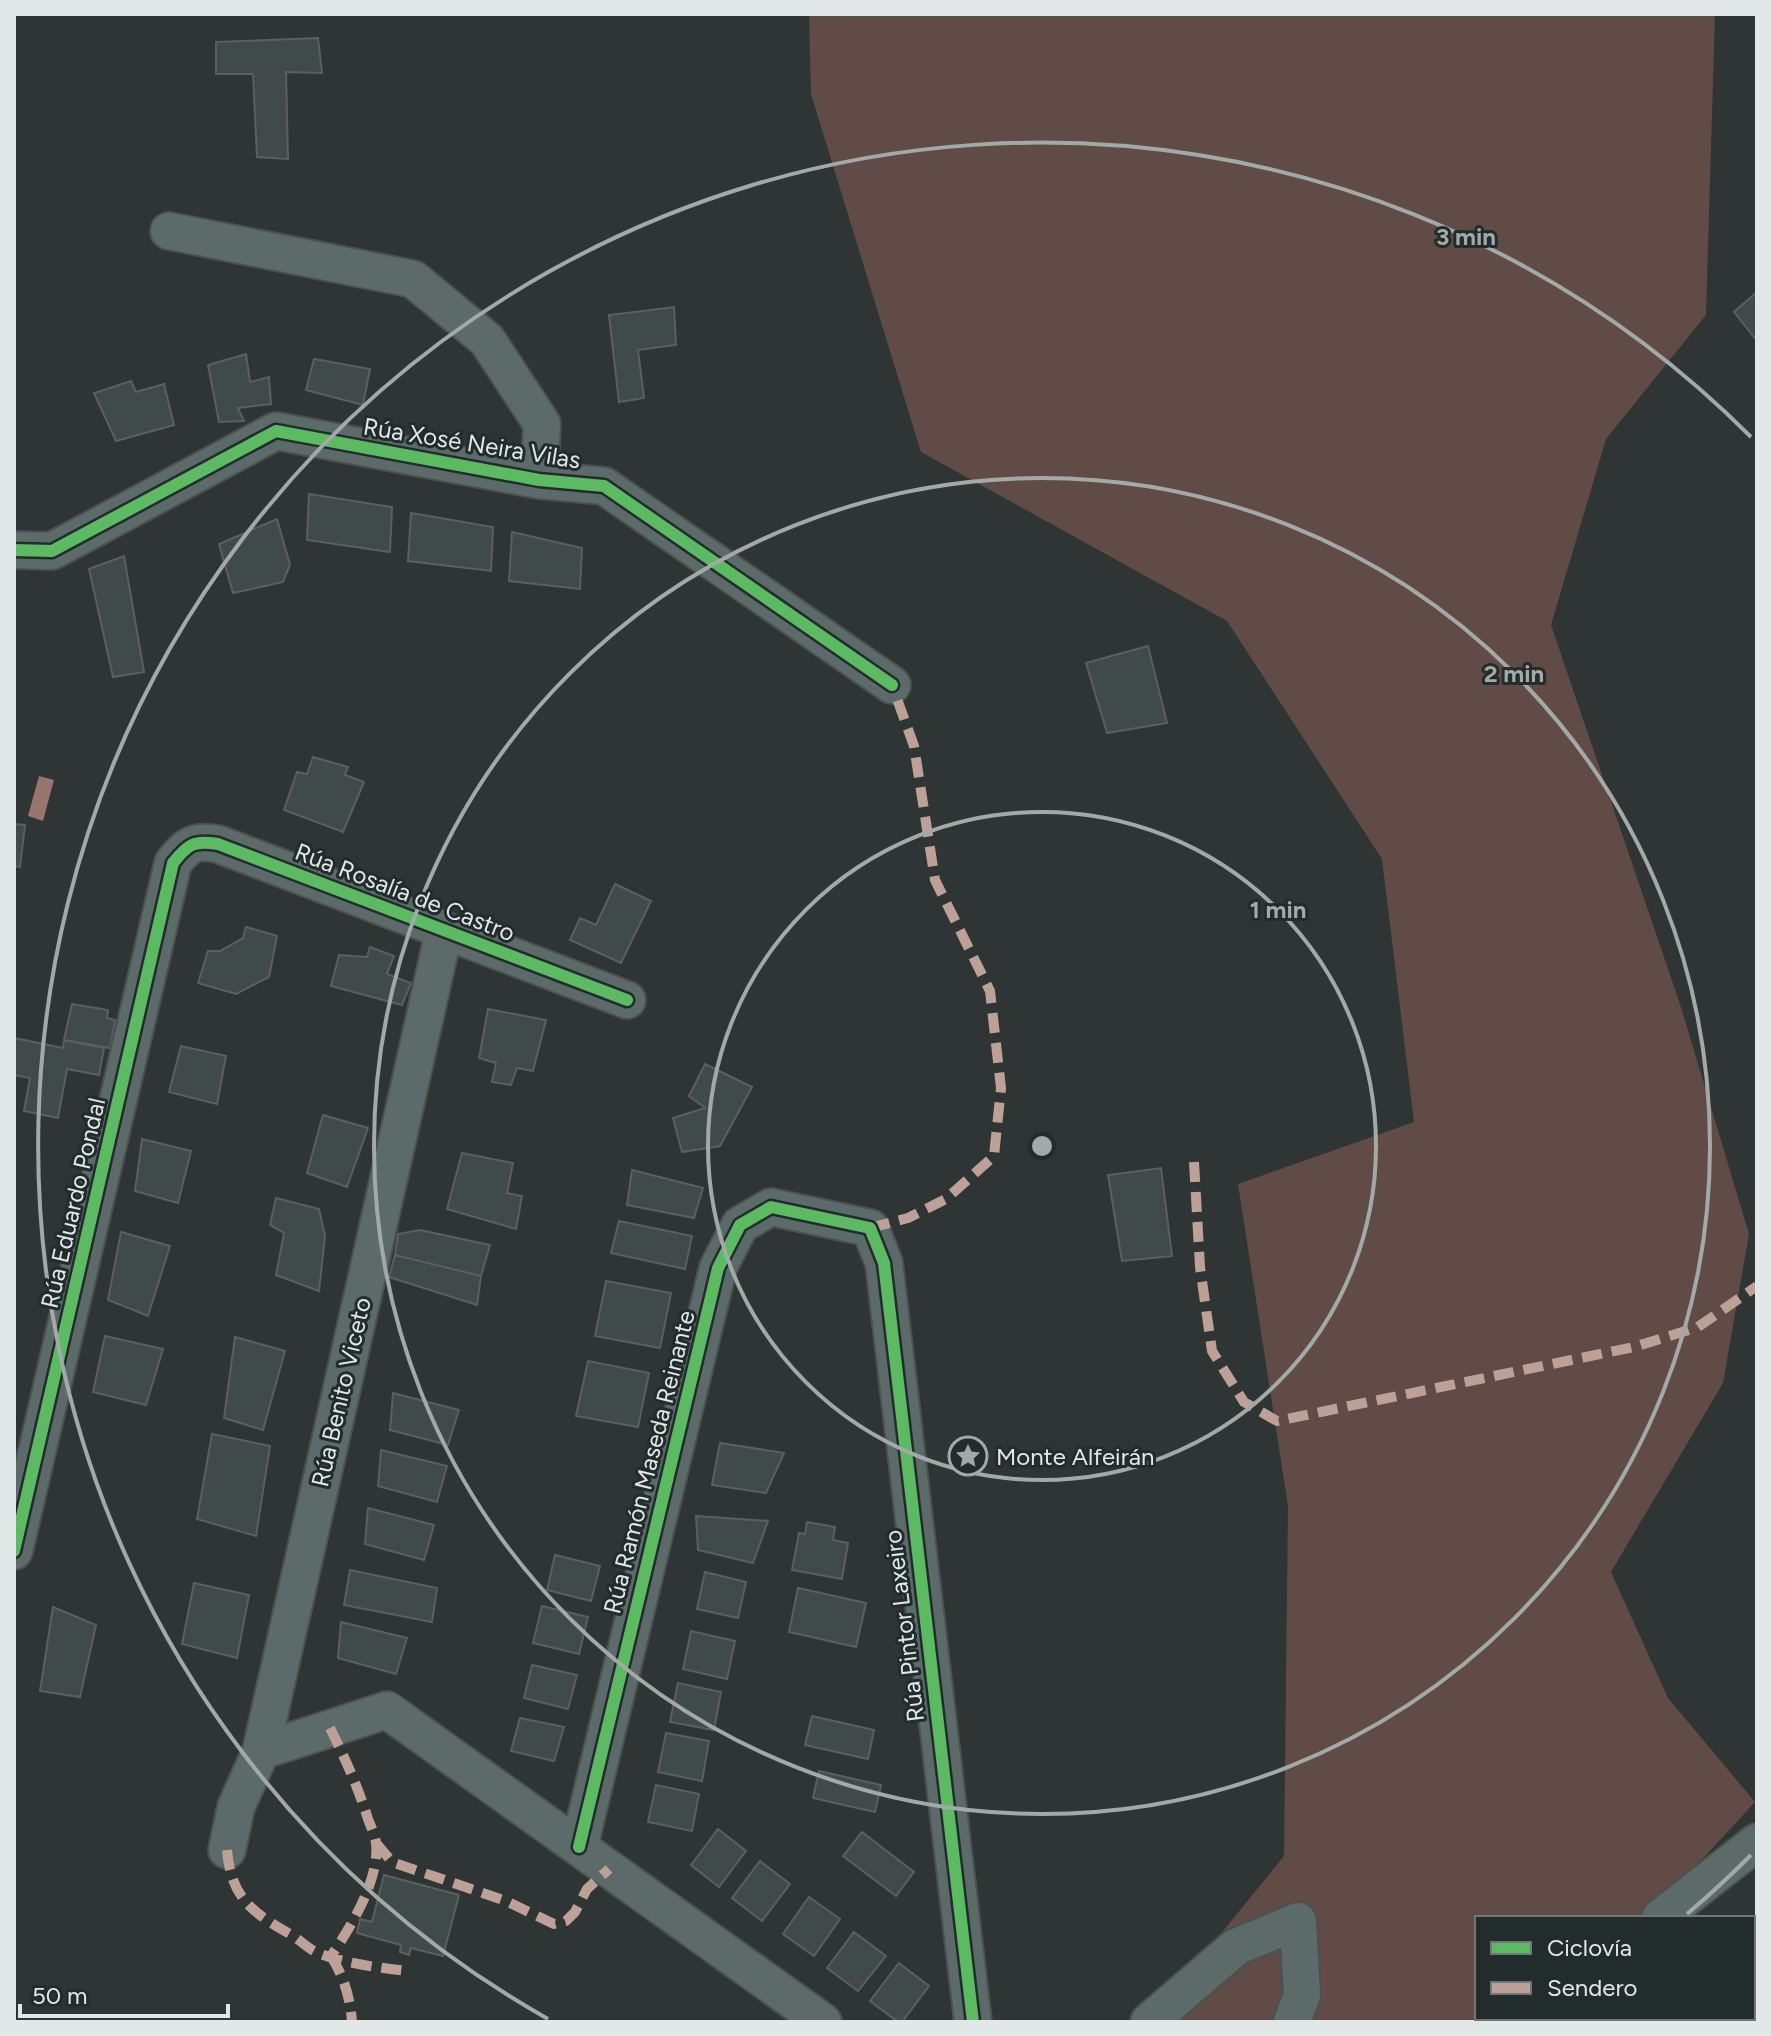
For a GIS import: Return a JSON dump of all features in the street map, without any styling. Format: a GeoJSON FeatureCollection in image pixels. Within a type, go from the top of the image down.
{"type":"FeatureCollection","features":[{"type":"Feature","properties":{"kind":"street"},"geometry":{"type":"LineString","coordinates":[[169,231],[413,279],[487,340],[542,424],[539,480]]}},
{"type":"Feature","properties":{"kind":"street","name":"Rúa Xosé Neira Vilas"},"geometry":{"type":"LineString","coordinates":[[14,550],[52,551],[276,431],[539,480],[604,486],[892,685]]}},
{"type":"Feature","properties":{"kind":"street","name":"Rúa Rosalía de Castro"},"geometry":{"type":"LineString","coordinates":[[173,863],[185,848],[202,842],[218,844],[627,1000]]}},
{"type":"Feature","properties":{"kind":"street","name":"Rúa Eduardo Pondal"},"geometry":{"type":"LineString","coordinates":[[14,1551],[173,863]]}},
{"type":"Feature","properties":{"kind":"street","name":"Rúa Benito Viceto"},"geometry":{"type":"LineString","coordinates":[[227,1850],[236,1807],[261,1751],[444,931]]}},
{"type":"Feature","properties":{"kind":"street","name":"Rúa Ramón Maseda Reinante"},"geometry":{"type":"LineString","coordinates":[[579,1847],[718,1268],[740,1225],[771,1207],[870,1228]]}},
{"type":"Feature","properties":{"kind":"street","name":"Rúa Pintor Laxeiro"},"geometry":{"type":"LineString","coordinates":[[870,1228],[884,1263],[973,2022]]}},
{"type":"Feature","properties":{"kind":"street"},"geometry":{"type":"LineString","coordinates":[[261,1751],[387,1710],[823,2022]]}},
{"type":"Feature","properties":{"kind":"street"},"geometry":{"type":"LineString","coordinates":[[1663,1916],[1757,1842]]}},
{"type":"Feature","properties":{"kind":"street"},"geometry":{"type":"LineString","coordinates":[[1149,2022],[1236,1947],[1298,1921],[1302,1995],[1292,2022]]}},
{"type":"Feature","properties":{"kind":"shaded area"},"geometry":{"type":"Polygon","coordinates":[[[809,14],[1715,14],[1706,315],[1606,439],[1551,625],[1681,1007],[1749,1234],[1723,1383],[1611,1572],[1668,1698],[1755,1802],[1650,1916],[1475,1916],[1475,2020],[1553,2020],[1551,2022],[1149,2022],[1284,1856],[1288,1506],[1238,1184],[1414,1122],[1382,859],[1227,621],[921,452],[811,94],[809,14]]]}},
{"type":"Feature","properties":{"kind":"shaded area"},"geometry":{"type":"Polygon","coordinates":[[[39,776],[54,780],[43,821],[28,816],[39,776]]]}},
{"type":"Feature","properties":{"kind":"building"},"geometry":{"type":"Polygon","coordinates":[[[318,38],[322,73],[286,72],[288,159],[257,157],[253,74],[216,74],[216,42],[318,38]]]}},
{"type":"Feature","properties":{"kind":"building"},"geometry":{"type":"Polygon","coordinates":[[[1757,292],[1757,341],[1734,312],[1757,292]]]}},
{"type":"Feature","properties":{"kind":"building"},"geometry":{"type":"Polygon","coordinates":[[[674,307],[676,345],[638,350],[644,398],[619,402],[609,315],[674,307]]]}},
{"type":"Feature","properties":{"kind":"building"},"geometry":{"type":"Polygon","coordinates":[[[246,354],[250,382],[269,377],[271,404],[238,408],[244,421],[219,422],[208,365],[246,354]]]}},
{"type":"Feature","properties":{"kind":"building"},"geometry":{"type":"Polygon","coordinates":[[[314,359],[370,369],[363,405],[306,390],[314,359]]]}},
{"type":"Feature","properties":{"kind":"building"},"geometry":{"type":"Polygon","coordinates":[[[131,381],[136,392],[164,384],[174,425],[116,441],[94,393],[131,381]]]}},
{"type":"Feature","properties":{"kind":"building"},"geometry":{"type":"Polygon","coordinates":[[[309,494],[392,507],[390,552],[307,540],[309,494]]]}},
{"type":"Feature","properties":{"kind":"building"},"geometry":{"type":"Polygon","coordinates":[[[411,513],[493,527],[491,571],[408,561],[411,513]]]}},
{"type":"Feature","properties":{"kind":"building"},"geometry":{"type":"Polygon","coordinates":[[[277,519],[290,565],[283,582],[233,593],[219,544],[277,519]]]}},
{"type":"Feature","properties":{"kind":"building"},"geometry":{"type":"Polygon","coordinates":[[[512,532],[582,548],[580,589],[509,581],[512,532]]]}},
{"type":"Feature","properties":{"kind":"building"},"geometry":{"type":"Polygon","coordinates":[[[124,556],[144,672],[113,677],[89,569],[124,556]]]}},
{"type":"Feature","properties":{"kind":"building"},"geometry":{"type":"Polygon","coordinates":[[[1148,646],[1167,723],[1107,733],[1086,663],[1148,646]]]}},
{"type":"Feature","properties":{"kind":"building"},"geometry":{"type":"Polygon","coordinates":[[[313,757],[348,767],[345,775],[364,782],[343,832],[284,810],[297,772],[307,774],[313,757]]]}},
{"type":"Feature","properties":{"kind":"building"},"geometry":{"type":"Polygon","coordinates":[[[14,824],[25,825],[20,867],[14,866],[14,824]]]}},
{"type":"Feature","properties":{"kind":"building"},"geometry":{"type":"Polygon","coordinates":[[[615,884],[651,901],[621,963],[570,940],[580,918],[596,925],[615,884]]]}},
{"type":"Feature","properties":{"kind":"building"},"geometry":{"type":"Polygon","coordinates":[[[246,927],[277,936],[269,977],[236,994],[198,983],[208,951],[220,951],[243,938],[246,927]]]}},
{"type":"Feature","properties":{"kind":"building"},"geometry":{"type":"Polygon","coordinates":[[[370,947],[394,956],[387,974],[411,983],[402,1005],[331,986],[339,955],[367,957],[370,947]]]}},
{"type":"Feature","properties":{"kind":"building"},"geometry":{"type":"Polygon","coordinates":[[[72,1004],[108,1010],[107,1018],[115,1020],[110,1048],[64,1040],[72,1004]]]}},
{"type":"Feature","properties":{"kind":"building"},"geometry":{"type":"Polygon","coordinates":[[[488,1009],[546,1020],[533,1071],[517,1068],[511,1085],[492,1082],[496,1063],[479,1058],[488,1009]]]}},
{"type":"Feature","properties":{"kind":"building"},"geometry":{"type":"Polygon","coordinates":[[[14,1038],[63,1048],[64,1040],[104,1048],[99,1075],[67,1069],[58,1118],[24,1111],[30,1078],[14,1075],[14,1038]]]}},
{"type":"Feature","properties":{"kind":"building"},"geometry":{"type":"Polygon","coordinates":[[[181,1046],[226,1056],[217,1104],[169,1092],[181,1046]]]}},
{"type":"Feature","properties":{"kind":"building"},"geometry":{"type":"Polygon","coordinates":[[[705,1064],[752,1087],[720,1146],[682,1152],[673,1118],[705,1108],[689,1096],[705,1064]]]}},
{"type":"Feature","properties":{"kind":"building"},"geometry":{"type":"Polygon","coordinates":[[[323,1115],[368,1128],[347,1187],[307,1173],[323,1115]]]}},
{"type":"Feature","properties":{"kind":"building"},"geometry":{"type":"Polygon","coordinates":[[[142,1139],[191,1151],[178,1203],[135,1191],[142,1139]]]}},
{"type":"Feature","properties":{"kind":"building"},"geometry":{"type":"Polygon","coordinates":[[[462,1153],[513,1163],[507,1193],[522,1196],[516,1229],[447,1209],[462,1153]]]}},
{"type":"Feature","properties":{"kind":"building"},"geometry":{"type":"Polygon","coordinates":[[[1161,1168],[1172,1256],[1122,1261],[1108,1175],[1161,1168]]]}},
{"type":"Feature","properties":{"kind":"building"},"geometry":{"type":"Polygon","coordinates":[[[632,1170],[703,1188],[694,1218],[627,1205],[632,1170]]]}},
{"type":"Feature","properties":{"kind":"building"},"geometry":{"type":"Polygon","coordinates":[[[276,1198],[319,1209],[325,1236],[319,1291],[276,1275],[284,1233],[270,1225],[276,1198]]]}},
{"type":"Feature","properties":{"kind":"building"},"geometry":{"type":"Polygon","coordinates":[[[619,1221],[692,1236],[685,1269],[611,1253],[619,1221]]]}},
{"type":"Feature","properties":{"kind":"building"},"geometry":{"type":"Polygon","coordinates":[[[420,1230],[490,1245],[481,1276],[395,1255],[398,1234],[420,1230]]]}},
{"type":"Feature","properties":{"kind":"building"},"geometry":{"type":"Polygon","coordinates":[[[121,1232],[170,1246],[148,1316],[108,1300],[121,1232]]]}},
{"type":"Feature","properties":{"kind":"building"},"geometry":{"type":"Polygon","coordinates":[[[395,1255],[481,1276],[477,1305],[389,1277],[395,1255]]]}},
{"type":"Feature","properties":{"kind":"building"},"geometry":{"type":"Polygon","coordinates":[[[606,1281],[671,1293],[660,1348],[595,1336],[606,1281]]]}},
{"type":"Feature","properties":{"kind":"building"},"geometry":{"type":"Polygon","coordinates":[[[105,1336],[163,1349],[146,1405],[93,1392],[105,1336]]]}},
{"type":"Feature","properties":{"kind":"building"},"geometry":{"type":"Polygon","coordinates":[[[235,1337],[285,1351],[263,1430],[224,1418],[235,1337]]]}},
{"type":"Feature","properties":{"kind":"building"},"geometry":{"type":"Polygon","coordinates":[[[588,1361],[649,1373],[638,1427],[576,1416],[588,1361]]]}},
{"type":"Feature","properties":{"kind":"building"},"geometry":{"type":"Polygon","coordinates":[[[393,1393],[459,1410],[448,1445],[390,1430],[393,1393]]]}},
{"type":"Feature","properties":{"kind":"building"},"geometry":{"type":"Polygon","coordinates":[[[212,1434],[270,1446],[256,1536],[197,1519],[212,1434]]]}},
{"type":"Feature","properties":{"kind":"building"},"geometry":{"type":"Polygon","coordinates":[[[720,1443],[784,1453],[766,1493],[712,1485],[720,1443]]]}},
{"type":"Feature","properties":{"kind":"building"},"geometry":{"type":"Polygon","coordinates":[[[381,1450],[447,1466],[437,1502],[378,1486],[381,1450]]]}},
{"type":"Feature","properties":{"kind":"building"},"geometry":{"type":"Polygon","coordinates":[[[368,1508],[434,1525],[424,1560],[365,1544],[368,1508]]]}},
{"type":"Feature","properties":{"kind":"building"},"geometry":{"type":"Polygon","coordinates":[[[696,1516],[768,1521],[753,1563],[698,1550],[696,1516]]]}},
{"type":"Feature","properties":{"kind":"building"},"geometry":{"type":"Polygon","coordinates":[[[807,1522],[835,1527],[833,1540],[848,1543],[842,1579],[792,1570],[799,1533],[805,1534],[807,1522]]]}},
{"type":"Feature","properties":{"kind":"building"},"geometry":{"type":"Polygon","coordinates":[[[555,1555],[600,1566],[591,1601],[547,1590],[555,1555]]]}},
{"type":"Feature","properties":{"kind":"building"},"geometry":{"type":"Polygon","coordinates":[[[350,1570],[437,1588],[432,1622],[344,1605],[350,1570]]]}},
{"type":"Feature","properties":{"kind":"building"},"geometry":{"type":"Polygon","coordinates":[[[705,1572],[746,1582],[738,1618],[697,1609],[705,1572]]]}},
{"type":"Feature","properties":{"kind":"building"},"geometry":{"type":"Polygon","coordinates":[[[194,1583],[249,1595],[237,1658],[182,1644],[194,1583]]]}},
{"type":"Feature","properties":{"kind":"building"},"geometry":{"type":"Polygon","coordinates":[[[798,1588],[866,1603],[856,1647],[789,1632],[798,1588]]]}},
{"type":"Feature","properties":{"kind":"building"},"geometry":{"type":"Polygon","coordinates":[[[542,1606],[588,1617],[579,1654],[533,1643],[542,1606]]]}},
{"type":"Feature","properties":{"kind":"building"},"geometry":{"type":"Polygon","coordinates":[[[53,1607],[96,1625],[80,1697],[40,1691],[53,1607]]]}},
{"type":"Feature","properties":{"kind":"building"},"geometry":{"type":"Polygon","coordinates":[[[341,1622],[407,1638],[396,1674],[338,1658],[341,1622]]]}},
{"type":"Feature","properties":{"kind":"building"},"geometry":{"type":"Polygon","coordinates":[[[691,1631],[735,1641],[727,1679],[683,1669],[691,1631]]]}},
{"type":"Feature","properties":{"kind":"building"},"geometry":{"type":"Polygon","coordinates":[[[532,1665],[577,1675],[568,1709],[524,1698],[532,1665]]]}},
{"type":"Feature","properties":{"kind":"building"},"geometry":{"type":"Polygon","coordinates":[[[678,1683],[721,1692],[714,1730],[670,1722],[678,1683]]]}},
{"type":"Feature","properties":{"kind":"building"},"geometry":{"type":"Polygon","coordinates":[[[812,1716],[874,1730],[868,1759],[805,1745],[812,1716]]]}},
{"type":"Feature","properties":{"kind":"building"},"geometry":{"type":"Polygon","coordinates":[[[520,1718],[564,1727],[554,1761],[511,1751],[520,1718]]]}},
{"type":"Feature","properties":{"kind":"building"},"geometry":{"type":"Polygon","coordinates":[[[666,1733],[709,1741],[702,1781],[658,1772],[666,1733]]]}},
{"type":"Feature","properties":{"kind":"building"},"geometry":{"type":"Polygon","coordinates":[[[819,1771],[881,1785],[875,1812],[813,1798],[819,1771]]]}},
{"type":"Feature","properties":{"kind":"building"},"geometry":{"type":"Polygon","coordinates":[[[656,1785],[699,1794],[692,1831],[648,1822],[656,1785]]]}},
{"type":"Feature","properties":{"kind":"building"},"geometry":{"type":"Polygon","coordinates":[[[718,1829],[746,1851],[719,1887],[691,1865],[718,1829]]]}},
{"type":"Feature","properties":{"kind":"building"},"geometry":{"type":"Polygon","coordinates":[[[862,1832],[914,1872],[896,1896],[843,1856],[862,1832]]]}},
{"type":"Feature","properties":{"kind":"building"},"geometry":{"type":"Polygon","coordinates":[[[760,1861],[790,1884],[762,1921],[732,1898],[760,1861]]]}},
{"type":"Feature","properties":{"kind":"building"},"geometry":{"type":"Polygon","coordinates":[[[384,1875],[459,1895],[443,1956],[411,1948],[409,1955],[400,1952],[401,1945],[357,1933],[360,1919],[372,1922],[384,1875]]]}},
{"type":"Feature","properties":{"kind":"building"},"geometry":{"type":"Polygon","coordinates":[[[809,1897],[840,1919],[814,1956],[783,1934],[809,1897]]]}},
{"type":"Feature","properties":{"kind":"building"},"geometry":{"type":"Polygon","coordinates":[[[854,1932],[886,1956],[858,1991],[827,1968],[854,1932]]]}},
{"type":"Feature","properties":{"kind":"building"},"geometry":{"type":"Polygon","coordinates":[[[899,1963],[929,1986],[902,2022],[870,2001],[899,1963]]]}},
{"type":"Feature","properties":{"kind":"marked path"},"geometry":{"type":"LineString","coordinates":[[870,1228],[908,1218],[946,1199],[994,1156],[1001,1088],[990,991],[935,880],[914,746],[892,685]]}},
{"type":"Feature","properties":{"kind":"marked path"},"geometry":{"type":"LineString","coordinates":[[1194,1162],[1200,1267],[1212,1351],[1244,1402],[1277,1421],[1634,1347],[1698,1327],[1757,1286]]}},
{"type":"Feature","properties":{"kind":"marked path"},"geometry":{"type":"LineString","coordinates":[[330,1728],[356,1784],[376,1843],[369,1887],[331,1956]]}},
{"type":"Feature","properties":{"kind":"marked path"},"geometry":{"type":"LineString","coordinates":[[376,1843],[392,1862],[506,1901],[554,1924],[566,1921],[575,1912],[587,1889],[609,1869]]}},
{"type":"Feature","properties":{"kind":"marked path"},"geometry":{"type":"LineString","coordinates":[[227,1850],[238,1891],[264,1918],[326,1956],[407,1971]]}},
{"type":"Feature","properties":{"kind":"marked path"},"geometry":{"type":"LineString","coordinates":[[331,1956],[346,1988],[352,2022]]}},
{"type":"Feature","properties":{"kind":"cycle path"},"geometry":{"type":"LineString","coordinates":[[14,550],[52,551],[276,431],[539,480],[604,486],[892,685]]}},
{"type":"Feature","properties":{"kind":"cycle path"},"geometry":{"type":"LineString","coordinates":[[14,1551],[173,863],[183,851],[197,843],[218,844],[627,1000]]}},
{"type":"Feature","properties":{"kind":"cycle path"},"geometry":{"type":"LineString","coordinates":[[579,1847],[718,1268],[740,1225],[771,1207],[870,1228],[884,1263],[973,2022]]}},
{"type":"Feature","properties":{"kind":"place","name":"Monte Alfeirán"},"geometry":{"type":"Point","coordinates":[968,1456]}}]}
